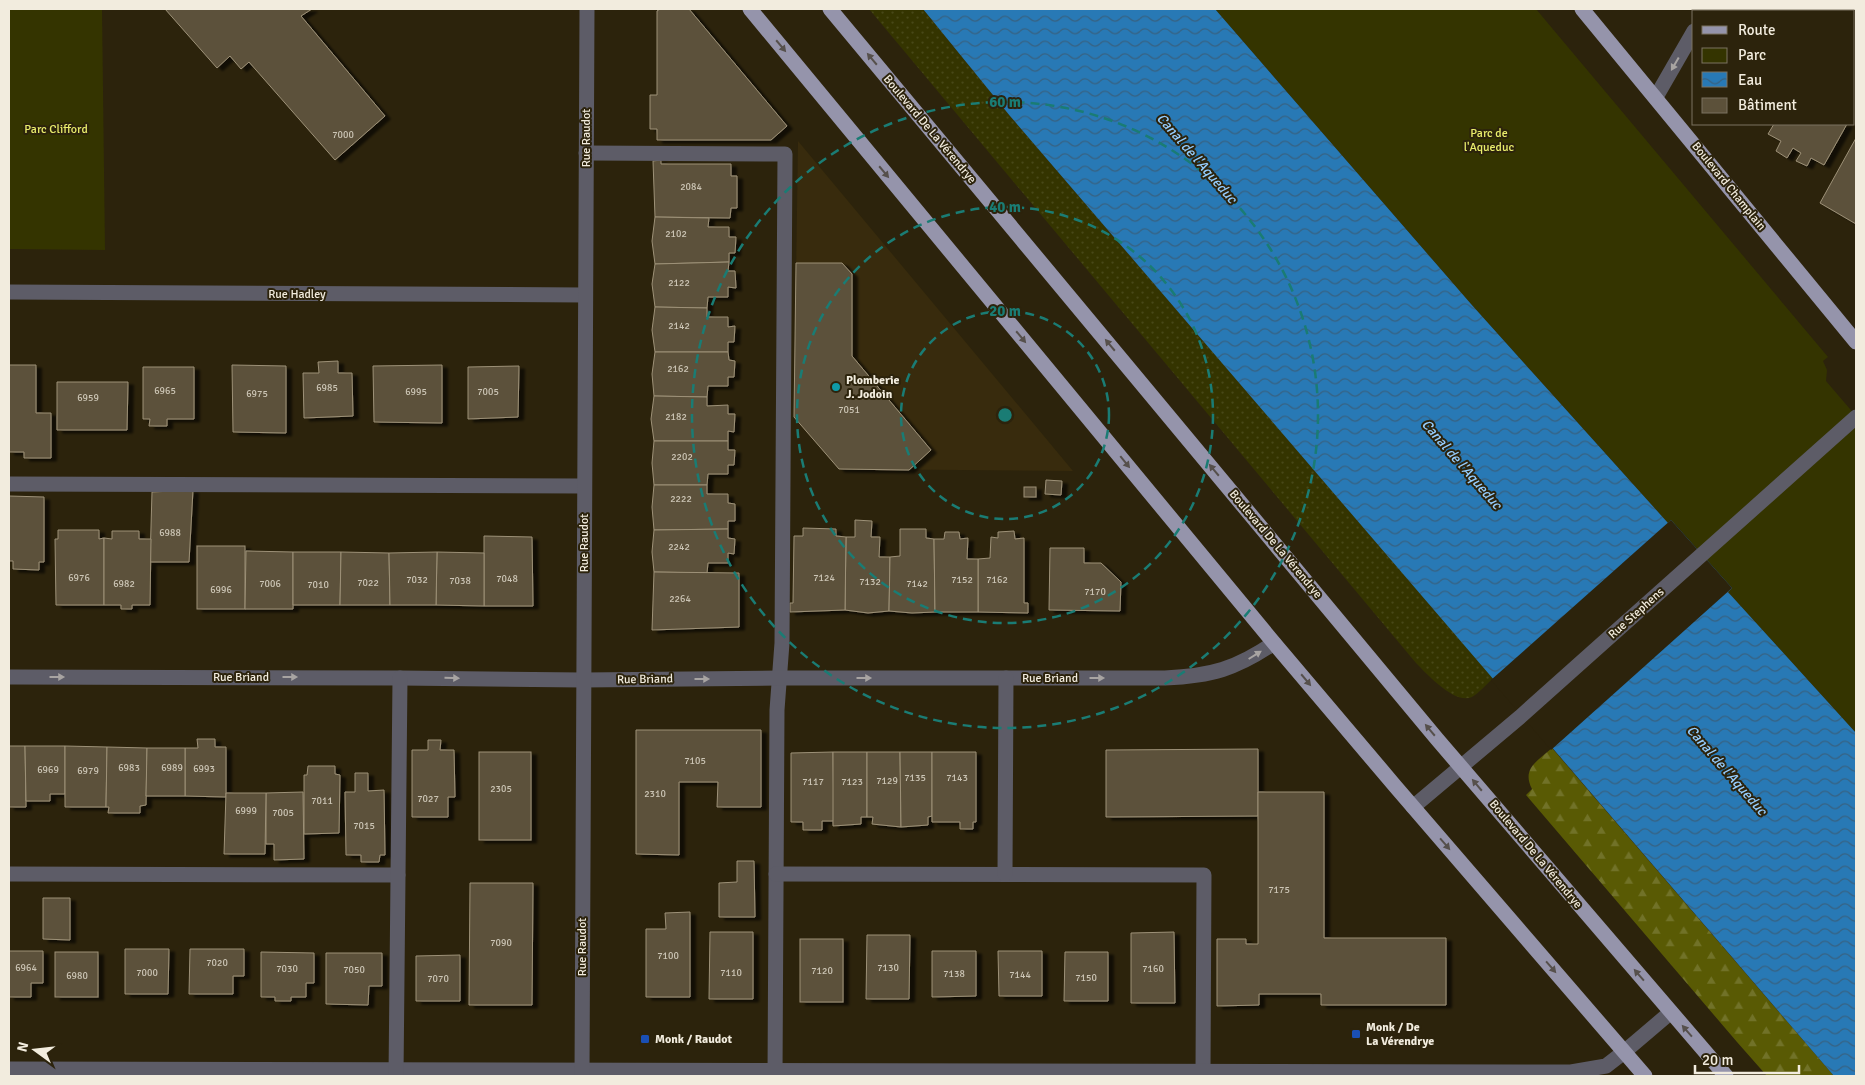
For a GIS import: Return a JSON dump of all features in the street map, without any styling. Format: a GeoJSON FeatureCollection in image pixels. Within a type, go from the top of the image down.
{"type":"FeatureCollection","features":[{"type":"Feature","properties":{"kind":"main road"},"geometry":{"type":"LineString","coordinates":[[750,9],[1274,643],[1645,1076]]}},
{"type":"Feature","properties":{"kind":"main road","name":"Boulevard De La Vérendrye"},"geometry":{"type":"LineString","coordinates":[[830,9],[1462,767],[1726,1076]]}},
{"type":"Feature","properties":{"kind":"main road","name":"Boulevard Champlain"},"geometry":{"type":"LineString","coordinates":[[1582,9],[1856,342]]}},
{"type":"Feature","properties":{"kind":"street","name":"Rue Raudot"},"geometry":{"type":"LineString","coordinates":[[582,1073],[586,9]]}},
{"type":"Feature","properties":{"kind":"street"},"geometry":{"type":"LineString","coordinates":[[1656,97],[1692,34]]}},
{"type":"Feature","properties":{"kind":"street"},"geometry":{"type":"LineString","coordinates":[[586,153],[784,154],[782,633],[776,710],[775,1073]]}},
{"type":"Feature","properties":{"kind":"street","name":"Rue Hadley"},"geometry":{"type":"LineString","coordinates":[[9,292],[585,295]]}},
{"type":"Feature","properties":{"kind":"street","name":"Rue Stephens"},"geometry":{"type":"LineString","coordinates":[[1413,807],[1520,717],[1856,417]]}},
{"type":"Feature","properties":{"kind":"street"},"geometry":{"type":"LineString","coordinates":[[9,484],[584,486]]}},
{"type":"Feature","properties":{"kind":"street","name":"Rue Briand"},"geometry":{"type":"LineString","coordinates":[[9,677],[583,680],[1165,678],[1195,677],[1216,672],[1254,656],[1274,643]]}},
{"type":"Feature","properties":{"kind":"street"},"geometry":{"type":"LineString","coordinates":[[396,1073],[400,678]]}},
{"type":"Feature","properties":{"kind":"street"},"geometry":{"type":"LineString","coordinates":[[1005,874],[1006,678]]}},
{"type":"Feature","properties":{"kind":"street"},"geometry":{"type":"LineString","coordinates":[[9,874],[398,875]]}},
{"type":"Feature","properties":{"kind":"street"},"geometry":{"type":"LineString","coordinates":[[776,874],[1204,875],[1203,1071]]}},
{"type":"Feature","properties":{"kind":"street"},"geometry":{"type":"LineString","coordinates":[[9,1069],[396,1073],[1571,1072],[1606,1066],[1671,1012]]}},
{"type":"Feature","properties":{"kind":"shaded area"},"geometry":{"type":"Polygon","coordinates":[[[798,141],[1073,471],[839,469],[794,417],[798,141]]]}},
{"type":"Feature","properties":{"kind":"green space","name":"Parc Clifford"},"geometry":{"type":"Polygon","coordinates":[[[9,9],[102,9],[105,250],[9,249],[9,9]]]}},
{"type":"Feature","properties":{"kind":"green space"},"geometry":{"type":"Polygon","coordinates":[[[869,9],[923,9],[1010,116],[1493,678],[1480,691],[1472,697],[1458,697],[1442,687],[1416,663],[869,9]]]}},
{"type":"Feature","properties":{"kind":"green space","name":"Parc de l'Aqueduc"},"geometry":{"type":"Polygon","coordinates":[[[1215,9],[1536,9],[1828,357],[1823,361],[1827,370],[1826,381],[1856,416],[1856,733],[1728,592],[1732,588],[1675,524],[1668,523],[1471,304],[1215,9]]]}},
{"type":"Feature","properties":{"kind":"green space"},"geometry":{"type":"Polygon","coordinates":[[[1552,748],[1834,1076],[1767,1076],[1737,1042],[1526,795],[1532,789],[1529,782],[1530,770],[1552,748]]]}},
{"type":"Feature","properties":{"kind":"water","name":"Canal de l'Aqueduc"},"geometry":{"type":"Polygon","coordinates":[[[923,9],[1215,9],[1471,304],[1668,523],[1671,520],[1732,588],[1728,592],[1856,733],[1856,1076],[1834,1076],[1010,116],[923,9]]]}},
{"type":"Feature","properties":{"kind":"pier"},"geometry":{"type":"Polygon","coordinates":[[[1671,520],[1732,588],[1551,750],[1491,680],[1671,520]]]}},
{"type":"Feature","properties":{"kind":"building"},"geometry":{"type":"Polygon","coordinates":[[[165,9],[312,9],[301,16],[385,116],[335,160],[249,62],[241,69],[230,56],[217,68],[165,9]]]}},
{"type":"Feature","properties":{"kind":"building"},"geometry":{"type":"Polygon","coordinates":[[[660,9],[689,9],[787,126],[771,140],[657,140],[657,129],[650,129],[650,95],[657,95],[657,11],[660,9]]]}},
{"type":"Feature","properties":{"kind":"building"},"geometry":{"type":"Polygon","coordinates":[[[1766,9],[1830,9],[1830,10],[1766,9]]]}},
{"type":"Feature","properties":{"kind":"building"},"geometry":{"type":"Polygon","coordinates":[[[1773,125],[1846,125],[1824,165],[1811,158],[1807,166],[1796,161],[1801,153],[1793,148],[1787,158],[1776,151],[1781,141],[1768,134],[1773,125]]]}},
{"type":"Feature","properties":{"kind":"building"},"geometry":{"type":"Polygon","coordinates":[[[1856,138],[1856,224],[1820,203],[1856,138]]]}},
{"type":"Feature","properties":{"kind":"building"},"geometry":{"type":"Polygon","coordinates":[[[661,160],[661,164],[731,164],[731,176],[737,176],[737,208],[731,208],[730,218],[655,217],[653,161],[661,160]]]}},
{"type":"Feature","properties":{"kind":"building"},"geometry":{"type":"Polygon","coordinates":[[[655,217],[709,218],[708,227],[729,227],[729,237],[736,237],[735,253],[729,253],[729,262],[655,264],[652,241],[655,217]]]}},
{"type":"Feature","properties":{"kind":"building"},"geometry":{"type":"Polygon","coordinates":[[[729,262],[728,271],[735,271],[736,288],[728,287],[728,297],[708,297],[707,308],[655,307],[652,284],[655,264],[729,262]]]}},
{"type":"Feature","properties":{"kind":"building","name":"Plomberie J. Jodoin"},"geometry":{"type":"Polygon","coordinates":[[[796,263],[842,263],[852,274],[852,356],[931,450],[909,470],[839,469],[794,417],[796,263]]]}},
{"type":"Feature","properties":{"kind":"building"},"geometry":{"type":"Polygon","coordinates":[[[655,307],[707,308],[707,317],[728,317],[728,327],[735,326],[734,342],[728,342],[728,352],[655,352],[652,330],[655,307]]]}},
{"type":"Feature","properties":{"kind":"building"},"geometry":{"type":"Polygon","coordinates":[[[655,352],[728,352],[729,360],[735,361],[734,377],[728,377],[728,386],[708,386],[707,397],[654,396],[652,374],[655,352]]]}},
{"type":"Feature","properties":{"kind":"building"},"geometry":{"type":"Polygon","coordinates":[[[338,361],[338,373],[352,373],[353,416],[304,418],[303,373],[319,373],[318,362],[338,361]]]}},
{"type":"Feature","properties":{"kind":"building"},"geometry":{"type":"Polygon","coordinates":[[[9,365],[36,365],[36,413],[51,413],[51,458],[24,458],[24,452],[9,452],[9,365]]]}},
{"type":"Feature","properties":{"kind":"building"},"geometry":{"type":"Polygon","coordinates":[[[232,365],[286,366],[286,433],[233,432],[232,365]]]}},
{"type":"Feature","properties":{"kind":"building"},"geometry":{"type":"Polygon","coordinates":[[[442,365],[442,423],[374,422],[373,366],[442,365]]]}},
{"type":"Feature","properties":{"kind":"building"},"geometry":{"type":"Polygon","coordinates":[[[519,366],[518,417],[468,419],[468,367],[519,366]]]}},
{"type":"Feature","properties":{"kind":"building"},"geometry":{"type":"Polygon","coordinates":[[[143,367],[194,367],[194,419],[167,419],[167,426],[149,426],[150,419],[143,419],[143,367]]]}},
{"type":"Feature","properties":{"kind":"building"},"geometry":{"type":"Polygon","coordinates":[[[57,382],[128,382],[127,430],[57,430],[57,382]]]}},
{"type":"Feature","properties":{"kind":"building"},"geometry":{"type":"Polygon","coordinates":[[[654,396],[707,397],[707,406],[728,405],[728,414],[735,414],[734,432],[728,431],[728,441],[654,441],[651,419],[654,396]]]}},
{"type":"Feature","properties":{"kind":"building"},"geometry":{"type":"Polygon","coordinates":[[[654,441],[728,441],[728,450],[735,450],[734,465],[728,465],[728,474],[708,474],[707,485],[654,485],[652,463],[654,441]]]}},
{"type":"Feature","properties":{"kind":"building"},"geometry":{"type":"Polygon","coordinates":[[[1046,480],[1062,481],[1061,495],[1045,494],[1046,480]]]}},
{"type":"Feature","properties":{"kind":"building"},"geometry":{"type":"Polygon","coordinates":[[[654,485],[707,485],[707,494],[728,494],[728,503],[735,504],[735,521],[728,521],[728,529],[654,530],[652,507],[654,485]]]}},
{"type":"Feature","properties":{"kind":"building"},"geometry":{"type":"Polygon","coordinates":[[[1024,487],[1036,487],[1036,497],[1024,497],[1024,487]]]}},
{"type":"Feature","properties":{"kind":"building"},"geometry":{"type":"Polygon","coordinates":[[[193,490],[189,562],[150,562],[152,492],[193,490]]]}},
{"type":"Feature","properties":{"kind":"building"},"geometry":{"type":"Polygon","coordinates":[[[9,496],[44,497],[44,562],[39,562],[39,570],[13,569],[13,561],[9,561],[9,496]]]}},
{"type":"Feature","properties":{"kind":"building"},"geometry":{"type":"Polygon","coordinates":[[[855,520],[872,521],[871,537],[880,537],[879,557],[890,557],[889,611],[868,613],[845,610],[846,537],[855,537],[855,520]]]}},
{"type":"Feature","properties":{"kind":"building"},"geometry":{"type":"Polygon","coordinates":[[[803,528],[836,529],[836,536],[846,537],[845,610],[790,612],[790,603],[793,603],[794,536],[803,536],[803,528]]]}},
{"type":"Feature","properties":{"kind":"building"},"geometry":{"type":"Polygon","coordinates":[[[728,529],[728,538],[735,539],[734,554],[728,553],[728,563],[708,563],[707,573],[654,572],[652,552],[654,530],[728,529]]]}},
{"type":"Feature","properties":{"kind":"building"},"geometry":{"type":"Polygon","coordinates":[[[900,529],[926,529],[926,538],[934,539],[935,612],[889,611],[890,557],[900,556],[900,529]]]}},
{"type":"Feature","properties":{"kind":"building"},"geometry":{"type":"Polygon","coordinates":[[[58,530],[99,530],[99,539],[104,538],[104,605],[56,605],[55,539],[58,539],[58,530]]]}},
{"type":"Feature","properties":{"kind":"building"},"geometry":{"type":"Polygon","coordinates":[[[112,531],[139,531],[139,539],[151,539],[150,605],[132,605],[132,609],[121,609],[121,605],[104,605],[104,538],[112,539],[112,531]]]}},
{"type":"Feature","properties":{"kind":"building"},"geometry":{"type":"Polygon","coordinates":[[[1014,531],[1015,539],[1024,538],[1024,603],[1028,603],[1028,613],[978,612],[978,559],[990,558],[991,537],[998,538],[998,532],[1014,531]]]}},
{"type":"Feature","properties":{"kind":"building"},"geometry":{"type":"Polygon","coordinates":[[[945,532],[959,532],[960,539],[968,538],[967,559],[978,559],[978,612],[935,612],[934,539],[944,539],[945,532]]]}},
{"type":"Feature","properties":{"kind":"building"},"geometry":{"type":"Polygon","coordinates":[[[484,536],[532,537],[533,606],[484,606],[484,536]]]}},
{"type":"Feature","properties":{"kind":"building"},"geometry":{"type":"Polygon","coordinates":[[[197,546],[245,546],[245,609],[197,609],[197,546]]]}},
{"type":"Feature","properties":{"kind":"building"},"geometry":{"type":"Polygon","coordinates":[[[1050,548],[1084,548],[1084,563],[1101,563],[1121,582],[1120,611],[1049,610],[1050,548]]]}},
{"type":"Feature","properties":{"kind":"building"},"geometry":{"type":"Polygon","coordinates":[[[246,551],[293,552],[293,609],[245,609],[246,551]]]}},
{"type":"Feature","properties":{"kind":"building"},"geometry":{"type":"Polygon","coordinates":[[[293,552],[341,552],[340,605],[293,605],[293,552]]]}},
{"type":"Feature","properties":{"kind":"building"},"geometry":{"type":"Polygon","coordinates":[[[341,552],[389,553],[390,605],[340,605],[341,552]]]}},
{"type":"Feature","properties":{"kind":"building"},"geometry":{"type":"Polygon","coordinates":[[[437,552],[484,553],[484,606],[436,605],[437,552]]]}},
{"type":"Feature","properties":{"kind":"building"},"geometry":{"type":"Polygon","coordinates":[[[437,552],[436,605],[390,605],[389,553],[437,552]]]}},
{"type":"Feature","properties":{"kind":"building"},"geometry":{"type":"Polygon","coordinates":[[[654,572],[739,573],[739,627],[652,630],[654,572]]]}},
{"type":"Feature","properties":{"kind":"building"},"geometry":{"type":"Polygon","coordinates":[[[636,730],[761,730],[761,807],[717,807],[718,782],[679,782],[679,855],[636,854],[636,730]]]}},
{"type":"Feature","properties":{"kind":"building"},"geometry":{"type":"Polygon","coordinates":[[[197,739],[215,739],[215,747],[226,747],[226,797],[185,796],[185,748],[198,748],[197,739]]]}},
{"type":"Feature","properties":{"kind":"building"},"geometry":{"type":"Polygon","coordinates":[[[428,740],[441,740],[440,750],[454,750],[455,797],[448,797],[448,817],[412,817],[412,750],[428,750],[428,740]]]}},
{"type":"Feature","properties":{"kind":"building"},"geometry":{"type":"Polygon","coordinates":[[[9,746],[25,746],[26,807],[9,807],[9,746]]]}},
{"type":"Feature","properties":{"kind":"building"},"geometry":{"type":"Polygon","coordinates":[[[25,746],[65,746],[65,794],[50,794],[50,801],[26,801],[25,746]]]}},
{"type":"Feature","properties":{"kind":"building"},"geometry":{"type":"Polygon","coordinates":[[[65,746],[107,747],[106,807],[65,807],[65,746]]]}},
{"type":"Feature","properties":{"kind":"building"},"geometry":{"type":"Polygon","coordinates":[[[107,747],[147,748],[146,805],[140,806],[140,813],[108,813],[109,807],[106,807],[107,747]]]}},
{"type":"Feature","properties":{"kind":"building"},"geometry":{"type":"Polygon","coordinates":[[[147,748],[185,748],[185,796],[146,796],[147,748]]]}},
{"type":"Feature","properties":{"kind":"building"},"geometry":{"type":"Polygon","coordinates":[[[1258,749],[1258,816],[1106,817],[1106,750],[1258,749]]]}},
{"type":"Feature","properties":{"kind":"building"},"geometry":{"type":"Polygon","coordinates":[[[479,752],[531,752],[531,840],[479,840],[479,752]]]}},
{"type":"Feature","properties":{"kind":"building"},"geometry":{"type":"Polygon","coordinates":[[[833,752],[834,821],[822,821],[822,830],[803,830],[803,822],[791,822],[791,753],[833,752]]]}},
{"type":"Feature","properties":{"kind":"building"},"geometry":{"type":"Polygon","coordinates":[[[833,752],[867,752],[867,817],[861,817],[861,824],[833,826],[833,752]]]}},
{"type":"Feature","properties":{"kind":"building"},"geometry":{"type":"Polygon","coordinates":[[[867,752],[900,752],[901,827],[872,824],[873,817],[867,817],[867,752]]]}},
{"type":"Feature","properties":{"kind":"building"},"geometry":{"type":"Polygon","coordinates":[[[900,752],[932,752],[932,816],[928,817],[928,825],[901,827],[900,752]]]}},
{"type":"Feature","properties":{"kind":"building"},"geometry":{"type":"Polygon","coordinates":[[[932,752],[976,752],[976,822],[973,822],[973,829],[960,829],[960,822],[932,822],[932,752]]]}},
{"type":"Feature","properties":{"kind":"building"},"geometry":{"type":"Polygon","coordinates":[[[308,766],[335,766],[335,774],[340,775],[339,833],[304,834],[304,775],[307,775],[308,766]]]}},
{"type":"Feature","properties":{"kind":"building"},"geometry":{"type":"Polygon","coordinates":[[[355,773],[368,773],[368,791],[384,790],[385,855],[380,855],[379,862],[361,862],[361,855],[346,855],[345,792],[355,792],[355,773]]]}},
{"type":"Feature","properties":{"kind":"building"},"geometry":{"type":"Polygon","coordinates":[[[303,792],[304,859],[274,860],[274,844],[266,844],[266,793],[303,792]]]}},
{"type":"Feature","properties":{"kind":"building"},"geometry":{"type":"Polygon","coordinates":[[[1258,792],[1324,792],[1324,938],[1446,938],[1446,1005],[1321,1005],[1321,994],[1259,994],[1259,1005],[1217,1006],[1217,939],[1246,939],[1246,944],[1258,944],[1258,792]]]}},
{"type":"Feature","properties":{"kind":"building"},"geometry":{"type":"Polygon","coordinates":[[[226,793],[266,793],[265,854],[224,854],[226,793]]]}},
{"type":"Feature","properties":{"kind":"building"},"geometry":{"type":"Polygon","coordinates":[[[737,861],[754,861],[755,917],[719,917],[719,883],[737,882],[737,861]]]}},
{"type":"Feature","properties":{"kind":"building"},"geometry":{"type":"Polygon","coordinates":[[[470,883],[533,883],[532,1005],[469,1005],[470,883]]]}},
{"type":"Feature","properties":{"kind":"building"},"geometry":{"type":"Polygon","coordinates":[[[43,898],[70,898],[70,940],[43,939],[43,898]]]}},
{"type":"Feature","properties":{"kind":"building"},"geometry":{"type":"Polygon","coordinates":[[[690,912],[690,997],[646,997],[646,929],[666,929],[665,913],[690,912]]]}},
{"type":"Feature","properties":{"kind":"building"},"geometry":{"type":"Polygon","coordinates":[[[710,932],[753,932],[753,999],[709,999],[710,932]]]}},
{"type":"Feature","properties":{"kind":"building"},"geometry":{"type":"Polygon","coordinates":[[[1174,932],[1175,1003],[1131,1003],[1131,933],[1174,932]]]}},
{"type":"Feature","properties":{"kind":"building"},"geometry":{"type":"Polygon","coordinates":[[[867,935],[910,935],[909,999],[866,999],[867,935]]]}},
{"type":"Feature","properties":{"kind":"building"},"geometry":{"type":"Polygon","coordinates":[[[800,939],[843,939],[843,1002],[800,1002],[800,939]]]}},
{"type":"Feature","properties":{"kind":"building"},"geometry":{"type":"Polygon","coordinates":[[[125,949],[169,949],[168,994],[125,994],[125,949]]]}},
{"type":"Feature","properties":{"kind":"building"},"geometry":{"type":"Polygon","coordinates":[[[190,949],[244,949],[244,976],[233,976],[233,994],[189,994],[190,949]]]}},
{"type":"Feature","properties":{"kind":"building"},"geometry":{"type":"Polygon","coordinates":[[[9,951],[43,951],[43,983],[31,983],[31,997],[9,997],[9,951]]]}},
{"type":"Feature","properties":{"kind":"building"},"geometry":{"type":"Polygon","coordinates":[[[932,951],[976,951],[976,996],[932,997],[932,951]]]}},
{"type":"Feature","properties":{"kind":"building"},"geometry":{"type":"Polygon","coordinates":[[[998,951],[1042,951],[1042,996],[999,996],[998,951]]]}},
{"type":"Feature","properties":{"kind":"building"},"geometry":{"type":"Polygon","coordinates":[[[55,952],[98,952],[98,997],[55,997],[55,952]]]}},
{"type":"Feature","properties":{"kind":"building"},"geometry":{"type":"Polygon","coordinates":[[[261,952],[314,953],[314,983],[306,983],[306,997],[291,997],[291,1001],[275,1001],[275,997],[261,997],[261,952]]]}},
{"type":"Feature","properties":{"kind":"building"},"geometry":{"type":"Polygon","coordinates":[[[1065,952],[1108,952],[1108,1001],[1064,1001],[1065,952]]]}},
{"type":"Feature","properties":{"kind":"building"},"geometry":{"type":"Polygon","coordinates":[[[326,953],[382,953],[382,986],[369,986],[368,1005],[326,1004],[326,953]]]}},
{"type":"Feature","properties":{"kind":"building"},"geometry":{"type":"Polygon","coordinates":[[[460,955],[460,1001],[416,1001],[416,956],[460,955]]]}},
{"type":"Feature","properties":{"kind":"place","name":"Plomberie J. Jodoin"},"geometry":{"type":"Point","coordinates":[836,387]}},
{"type":"Feature","properties":{"kind":"place","name":"Monk / De La Vérendrye"},"geometry":{"type":"Point","coordinates":[1356,1034]}},
{"type":"Feature","properties":{"kind":"place","name":"Monk / Raudot"},"geometry":{"type":"Point","coordinates":[645,1039]}}]}
